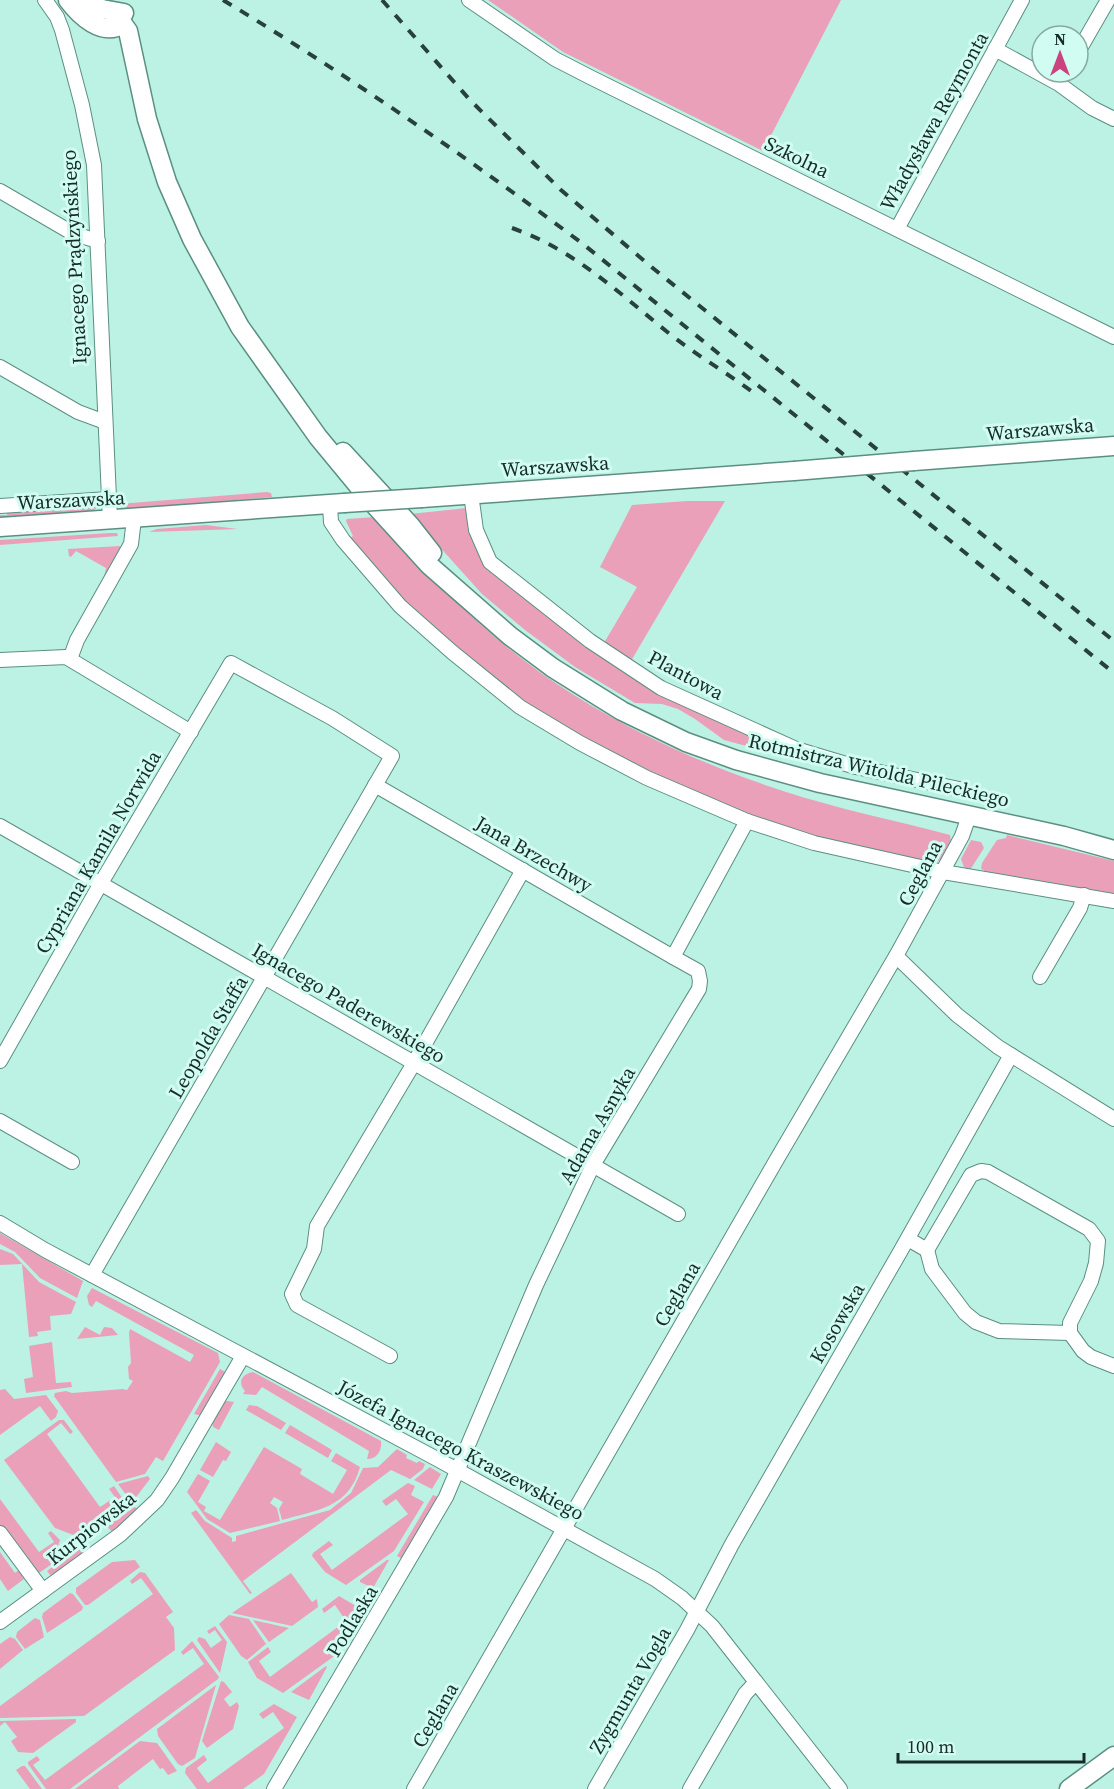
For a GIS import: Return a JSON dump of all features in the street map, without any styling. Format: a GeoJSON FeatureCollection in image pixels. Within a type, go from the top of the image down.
{"type":"FeatureCollection","features":[{"type":"Feature","properties":{"kind":"main road"},"geometry":{"type":"LineString","coordinates":[[84,0],[80,13],[95,25],[113,28],[124,12]]}},
{"type":"Feature","properties":{"kind":"main road","name":"Rotmistrza Witolda Pileckiego"},"geometry":{"type":"LineString","coordinates":[[124,12],[139,89],[155,148],[188,230],[218,290],[255,351],[318,437],[370,500],[429,565],[531,652],[622,711],[687,742],[736,760],[790,776],[1064,836],[1114,850]]}},
{"type":"Feature","properties":{"kind":"main road","name":"Warszawska"},"geometry":{"type":"LineString","coordinates":[[0,527],[1114,446]]}},
{"type":"Feature","properties":{"kind":"main road"},"geometry":{"type":"LineString","coordinates":[[1070,1789],[1114,1756]]}},
{"type":"Feature","properties":{"kind":"street","name":"Ignacego Prądzyńskiego"},"geometry":{"type":"LineString","coordinates":[[45,0],[57,17],[62,30],[87,128],[95,177],[110,520]]}},
{"type":"Feature","properties":{"kind":"street","name":"Szkolna"},"geometry":{"type":"LineString","coordinates":[[469,0],[555,59],[1114,337]]}},
{"type":"Feature","properties":{"kind":"street","name":"Władysława Reymonta"},"geometry":{"type":"LineString","coordinates":[[897,229],[1022,0]]}},
{"type":"Feature","properties":{"kind":"street"},"geometry":{"type":"LineString","coordinates":[[1090,31],[1108,0]]}},
{"type":"Feature","properties":{"kind":"street"},"geometry":{"type":"LineString","coordinates":[[995,49],[1030,64]]}},
{"type":"Feature","properties":{"kind":"street"},"geometry":{"type":"LineString","coordinates":[[1069,84],[1092,108],[1114,119]]}},
{"type":"Feature","properties":{"kind":"street"},"geometry":{"type":"LineString","coordinates":[[0,191],[74,234],[98,241]]}},
{"type":"Feature","properties":{"kind":"street"},"geometry":{"type":"LineString","coordinates":[[0,367],[78,412],[94,420],[105,422]]}},
{"type":"Feature","properties":{"kind":"street","name":"Plantowa"},"geometry":{"type":"LineString","coordinates":[[471,494],[476,530],[490,562],[590,641],[661,688],[796,748],[855,767],[959,789]]}},
{"type":"Feature","properties":{"kind":"street"},"geometry":{"type":"LineString","coordinates":[[0,506],[109,499]]}},
{"type":"Feature","properties":{"kind":"street"},"geometry":{"type":"LineString","coordinates":[[337,504],[331,522],[343,540],[400,606],[452,652],[520,707],[580,743],[647,778],[747,821],[814,843],[943,872],[1114,900]]}},
{"type":"Feature","properties":{"kind":"street"},"geometry":{"type":"LineString","coordinates":[[70,659],[76,640],[131,543],[134,519]]}},
{"type":"Feature","properties":{"kind":"street"},"geometry":{"type":"LineString","coordinates":[[0,660],[66,657],[191,732]]}},
{"type":"Feature","properties":{"kind":"street","name":"Cypriana Kamila Norwida"},"geometry":{"type":"LineString","coordinates":[[0,1061],[231,663],[332,718],[392,756]]}},
{"type":"Feature","properties":{"kind":"street","name":"Leopolda Staffa"},"geometry":{"type":"LineString","coordinates":[[92,1275],[392,756]]}},
{"type":"Feature","properties":{"kind":"street","name":"Jana Brzechwy"},"geometry":{"type":"LineString","coordinates":[[375,785],[673,957]]}},
{"type":"Feature","properties":{"kind":"street","name":"Ceglana"},"geometry":{"type":"LineString","coordinates":[[414,1789],[896,956],[962,836],[969,816]]}},
{"type":"Feature","properties":{"kind":"street"},"geometry":{"type":"LineString","coordinates":[[673,957],[747,821]]}},
{"type":"Feature","properties":{"kind":"street","name":"Ignacego Paderewskiego"},"geometry":{"type":"LineString","coordinates":[[0,826],[678,1214]]}},
{"type":"Feature","properties":{"kind":"street"},"geometry":{"type":"LineString","coordinates":[[390,1356],[297,1305],[292,1294],[314,1249],[317,1226],[414,1063],[523,870]]}},
{"type":"Feature","properties":{"kind":"street"},"geometry":{"type":"LineString","coordinates":[[1040,977],[1080,908],[1084,896]]}},
{"type":"Feature","properties":{"kind":"street"},"geometry":{"type":"LineString","coordinates":[[896,956],[957,1015],[1011,1055],[1114,1119]]}},
{"type":"Feature","properties":{"kind":"street","name":"Adama Asnyka"},"geometry":{"type":"LineString","coordinates":[[458,1470],[536,1285],[593,1165],[699,989],[698,971],[673,957]]}},
{"type":"Feature","properties":{"kind":"street","name":"Kosowska"},"geometry":{"type":"LineString","coordinates":[[697,1611],[732,1544],[1011,1055]]}},
{"type":"Feature","properties":{"kind":"street"},"geometry":{"type":"LineString","coordinates":[[0,1121],[72,1162]]}},
{"type":"Feature","properties":{"kind":"street"},"geometry":{"type":"LineString","coordinates":[[1070,1333],[999,1331],[976,1322],[965,1313],[932,1269],[927,1250],[971,1175],[981,1171],[988,1172],[1089,1229],[1098,1241],[1096,1263],[1091,1281],[1070,1323],[1070,1333],[1083,1351],[1091,1357],[1114,1366]]}},
{"type":"Feature","properties":{"kind":"street","name":"Józefa Ignacego Kraszewskiego"},"geometry":{"type":"LineString","coordinates":[[0,1224],[458,1470],[655,1579],[697,1611],[712,1626],[840,1789]]}},
{"type":"Feature","properties":{"kind":"street"},"geometry":{"type":"LineString","coordinates":[[908,1239],[927,1250]]}},
{"type":"Feature","properties":{"kind":"street","name":"Kurpiowska"},"geometry":{"type":"LineString","coordinates":[[0,1622],[121,1533],[158,1500],[243,1356]]}},
{"type":"Feature","properties":{"kind":"street","name":"Podlaska"},"geometry":{"type":"LineString","coordinates":[[274,1789],[392,1592],[446,1497],[458,1470]]}},
{"type":"Feature","properties":{"kind":"street"},"geometry":{"type":"LineString","coordinates":[[0,1533],[42,1590]]}},
{"type":"Feature","properties":{"kind":"street","name":"Zygmunta Vogla"},"geometry":{"type":"LineString","coordinates":[[595,1789],[697,1611]]}},
{"type":"Feature","properties":{"kind":"street"},"geometry":{"type":"LineString","coordinates":[[690,1789],[745,1694],[756,1682]]}},
{"type":"Feature","properties":{"kind":"shaded area"},"geometry":{"type":"Polygon","coordinates":[[[488,0],[841,0],[763,151],[563,52],[488,0]]]}},
{"type":"Feature","properties":{"kind":"shaded area"},"geometry":{"type":"Polygon","coordinates":[[[271,493],[272,497],[127,509],[118,504],[271,493]]]}},
{"type":"Feature","properties":{"kind":"shaded area"},"geometry":{"type":"Polygon","coordinates":[[[725,501],[631,661],[604,643],[637,587],[600,567],[632,505],[725,501]]]}},
{"type":"Feature","properties":{"kind":"shaded area"},"geometry":{"type":"Polygon","coordinates":[[[101,505],[91,512],[0,518],[0,515],[7,515],[7,511],[101,505]]]}},
{"type":"Feature","properties":{"kind":"shaded area"},"geometry":{"type":"Polygon","coordinates":[[[467,508],[484,557],[614,662],[742,730],[952,793],[952,795],[724,740],[678,709],[662,704],[635,703],[575,667],[482,594],[410,514],[467,508]]]}},
{"type":"Feature","properties":{"kind":"shaded area"},"geometry":{"type":"Polygon","coordinates":[[[375,517],[444,590],[493,635],[546,677],[599,710],[649,737],[756,782],[824,803],[950,835],[947,852],[934,863],[845,845],[759,818],[626,763],[580,737],[507,691],[405,603],[349,539],[353,536],[347,519],[375,517]]]}},
{"type":"Feature","properties":{"kind":"shaded area"},"geometry":{"type":"Polygon","coordinates":[[[206,525],[238,529],[149,532],[157,529],[206,525]]]}},
{"type":"Feature","properties":{"kind":"shaded area"},"geometry":{"type":"Polygon","coordinates":[[[117,533],[118,536],[0,545],[0,540],[117,533]]]}},
{"type":"Feature","properties":{"kind":"shaded area"},"geometry":{"type":"Polygon","coordinates":[[[120,546],[120,550],[104,577],[106,568],[76,551],[71,557],[69,556],[68,549],[120,546]]]}},
{"type":"Feature","properties":{"kind":"shaded area"},"geometry":{"type":"Polygon","coordinates":[[[1007,835],[1114,861],[1114,896],[984,874],[984,870],[981,869],[982,863],[997,840],[1006,838],[1007,835]]]}},
{"type":"Feature","properties":{"kind":"shaded area"},"geometry":{"type":"Polygon","coordinates":[[[971,840],[981,842],[984,848],[970,870],[964,867],[961,859],[971,840]]]}},
{"type":"Feature","properties":{"kind":"shaded area"},"geometry":{"type":"Polygon","coordinates":[[[0,1233],[83,1281],[77,1298],[40,1278],[15,1252],[0,1244],[0,1233]]]}},
{"type":"Feature","properties":{"kind":"shaded area"},"geometry":{"type":"Polygon","coordinates":[[[0,1249],[13,1254],[39,1282],[76,1302],[71,1314],[50,1316],[51,1330],[37,1332],[38,1336],[29,1337],[22,1264],[0,1265],[0,1249]]]}},
{"type":"Feature","properties":{"kind":"shaded area"},"geometry":{"type":"Polygon","coordinates":[[[92,1288],[218,1353],[220,1362],[163,1461],[156,1457],[145,1474],[116,1482],[54,1396],[55,1393],[127,1390],[133,1381],[129,1379],[128,1367],[131,1363],[130,1329],[190,1362],[194,1355],[96,1301],[92,1307],[89,1305],[87,1296],[92,1288]]]}},
{"type":"Feature","properties":{"kind":"shaded area"},"geometry":{"type":"Polygon","coordinates":[[[85,1327],[100,1335],[104,1327],[112,1328],[118,1335],[77,1339],[85,1327]]]}},
{"type":"Feature","properties":{"kind":"shaded area"},"geometry":{"type":"Polygon","coordinates":[[[52,1342],[56,1383],[71,1382],[72,1387],[26,1393],[24,1379],[33,1377],[29,1346],[52,1342]]]}},
{"type":"Feature","properties":{"kind":"shaded area"},"geometry":{"type":"Polygon","coordinates":[[[220,1369],[227,1373],[202,1416],[194,1414],[220,1369]]]}},
{"type":"Feature","properties":{"kind":"shaded area"},"geometry":{"type":"Polygon","coordinates":[[[253,1372],[381,1441],[378,1454],[374,1458],[367,1459],[369,1451],[262,1387],[256,1395],[243,1394],[245,1391],[241,1385],[242,1379],[253,1372]]]}},
{"type":"Feature","properties":{"kind":"shaded area"},"geometry":{"type":"Polygon","coordinates":[[[5,1389],[14,1399],[46,1395],[58,1411],[56,1417],[51,1421],[40,1406],[0,1435],[0,1390],[5,1389]]]}},
{"type":"Feature","properties":{"kind":"shaded area"},"geometry":{"type":"Polygon","coordinates":[[[234,1402],[219,1430],[213,1427],[212,1422],[223,1403],[234,1402]]]}},
{"type":"Feature","properties":{"kind":"shaded area"},"geometry":{"type":"Polygon","coordinates":[[[249,1405],[257,1406],[286,1423],[281,1430],[246,1410],[249,1405]]]}},
{"type":"Feature","properties":{"kind":"shaded area"},"geometry":{"type":"Polygon","coordinates":[[[59,1420],[64,1420],[73,1432],[70,1434],[61,1423],[47,1434],[100,1507],[115,1497],[109,1489],[114,1486],[127,1505],[84,1539],[55,1528],[4,1460],[59,1420]]]}},
{"type":"Feature","properties":{"kind":"shaded area"},"geometry":{"type":"Polygon","coordinates":[[[290,1425],[332,1450],[328,1458],[285,1433],[290,1425]]]}},
{"type":"Feature","properties":{"kind":"shaded area"},"geometry":{"type":"Polygon","coordinates":[[[216,1442],[231,1452],[226,1461],[223,1460],[213,1477],[200,1470],[216,1442]]]}},
{"type":"Feature","properties":{"kind":"shaded area"},"geometry":{"type":"Polygon","coordinates":[[[264,1447],[302,1469],[300,1474],[333,1494],[347,1470],[331,1461],[336,1453],[360,1467],[348,1491],[330,1505],[282,1520],[279,1509],[283,1502],[274,1497],[270,1503],[277,1508],[280,1521],[230,1533],[207,1519],[187,1492],[198,1474],[210,1481],[198,1502],[206,1507],[204,1511],[220,1520],[264,1447]]]}},
{"type":"Feature","properties":{"kind":"shaded area"},"geometry":{"type":"Polygon","coordinates":[[[397,1449],[407,1455],[406,1458],[425,1464],[423,1469],[410,1479],[391,1470],[243,1581],[252,1593],[250,1594],[191,1513],[196,1510],[205,1521],[232,1538],[232,1542],[236,1541],[236,1536],[330,1510],[351,1493],[363,1468],[378,1467],[397,1449]]]}},
{"type":"Feature","properties":{"kind":"shaded area"},"geometry":{"type":"Polygon","coordinates":[[[430,1467],[441,1474],[432,1489],[414,1480],[430,1467]]]}},
{"type":"Feature","properties":{"kind":"shaded area"},"geometry":{"type":"Polygon","coordinates":[[[148,1476],[150,1479],[133,1501],[118,1484],[148,1476]]]}},
{"type":"Feature","properties":{"kind":"shaded area"},"geometry":{"type":"Polygon","coordinates":[[[408,1483],[415,1486],[411,1495],[424,1502],[394,1551],[346,1585],[325,1572],[312,1556],[313,1553],[329,1541],[333,1545],[320,1554],[332,1570],[408,1514],[396,1499],[386,1506],[382,1501],[408,1483]]]}},
{"type":"Feature","properties":{"kind":"shaded area"},"geometry":{"type":"Polygon","coordinates":[[[433,1495],[438,1497],[405,1560],[397,1556],[433,1495]]]}},
{"type":"Feature","properties":{"kind":"shaded area"},"geometry":{"type":"Polygon","coordinates":[[[0,1499],[39,1552],[54,1542],[48,1533],[51,1531],[60,1540],[52,1564],[36,1575],[0,1526],[0,1499]]]}},
{"type":"Feature","properties":{"kind":"shaded area"},"geometry":{"type":"Polygon","coordinates":[[[131,1507],[139,1511],[113,1533],[107,1526],[131,1507]]]}},
{"type":"Feature","properties":{"kind":"shaded area"},"geometry":{"type":"Polygon","coordinates":[[[84,1543],[89,1544],[83,1549],[85,1553],[52,1577],[47,1571],[84,1543]]]}},
{"type":"Feature","properties":{"kind":"shaded area"},"geometry":{"type":"Polygon","coordinates":[[[0,1552],[15,1573],[20,1569],[24,1579],[8,1591],[0,1579],[0,1552]]]}},
{"type":"Feature","properties":{"kind":"shaded area"},"geometry":{"type":"Polygon","coordinates":[[[135,1560],[140,1567],[88,1605],[85,1605],[76,1593],[76,1588],[112,1562],[135,1560]]]}},
{"type":"Feature","properties":{"kind":"shaded area"},"geometry":{"type":"Polygon","coordinates":[[[389,1560],[373,1588],[360,1582],[360,1580],[389,1560]]]}},
{"type":"Feature","properties":{"kind":"shaded area"},"geometry":{"type":"Polygon","coordinates":[[[140,1572],[145,1573],[173,1612],[166,1617],[174,1628],[175,1650],[84,1716],[0,1718],[0,1706],[153,1594],[141,1578],[132,1584],[130,1581],[140,1572]]]}},
{"type":"Feature","properties":{"kind":"shaded area"},"geometry":{"type":"Polygon","coordinates":[[[291,1573],[312,1602],[317,1599],[318,1607],[292,1626],[232,1613],[291,1573]]]}},
{"type":"Feature","properties":{"kind":"shaded area"},"geometry":{"type":"Polygon","coordinates":[[[70,1593],[83,1607],[82,1610],[47,1633],[43,1613],[70,1593]]]}},
{"type":"Feature","properties":{"kind":"shaded area"},"geometry":{"type":"Polygon","coordinates":[[[339,1596],[361,1609],[333,1657],[283,1693],[257,1678],[248,1662],[268,1647],[271,1652],[259,1661],[270,1677],[346,1621],[335,1605],[324,1613],[322,1609],[339,1596]]]}},
{"type":"Feature","properties":{"kind":"shaded area"},"geometry":{"type":"Polygon","coordinates":[[[229,1615],[249,1619],[266,1644],[247,1660],[241,1656],[219,1624],[229,1615]]]}},
{"type":"Feature","properties":{"kind":"shaded area"},"geometry":{"type":"Polygon","coordinates":[[[35,1618],[40,1620],[44,1637],[25,1649],[16,1637],[17,1632],[35,1618]]]}},
{"type":"Feature","properties":{"kind":"shaded area"},"geometry":{"type":"Polygon","coordinates":[[[253,1620],[289,1628],[269,1642],[253,1620]]]}},
{"type":"Feature","properties":{"kind":"shaded area"},"geometry":{"type":"Polygon","coordinates":[[[215,1626],[227,1642],[220,1673],[197,1640],[199,1637],[205,1639],[211,1648],[222,1640],[215,1630],[209,1634],[207,1631],[215,1626]]]}},
{"type":"Feature","properties":{"kind":"shaded area"},"geometry":{"type":"Polygon","coordinates":[[[10,1637],[15,1639],[23,1650],[0,1669],[0,1644],[10,1637]]]}},
{"type":"Feature","properties":{"kind":"shaded area"},"geometry":{"type":"Polygon","coordinates":[[[192,1641],[219,1677],[218,1679],[70,1789],[46,1789],[28,1762],[37,1756],[40,1760],[33,1765],[45,1780],[204,1664],[193,1648],[183,1655],[181,1652],[192,1641]]]}},
{"type":"Feature","properties":{"kind":"shaded area"},"geometry":{"type":"Polygon","coordinates":[[[326,1666],[309,1700],[291,1692],[326,1666]]]}},
{"type":"Feature","properties":{"kind":"shaded area"},"geometry":{"type":"Polygon","coordinates":[[[221,1681],[232,1692],[224,1699],[230,1707],[237,1702],[239,1706],[233,1729],[207,1748],[202,1741],[221,1681]]]}},
{"type":"Feature","properties":{"kind":"shaded area"},"geometry":{"type":"Polygon","coordinates":[[[216,1685],[195,1758],[182,1766],[178,1764],[158,1736],[157,1729],[216,1685]]]}},
{"type":"Feature","properties":{"kind":"shaded area"},"geometry":{"type":"Polygon","coordinates":[[[274,1704],[297,1717],[264,1774],[243,1789],[197,1789],[185,1773],[186,1768],[204,1755],[207,1760],[197,1768],[208,1783],[284,1728],[273,1712],[263,1719],[259,1714],[274,1704]]]}},
{"type":"Feature","properties":{"kind":"shaded area"},"geometry":{"type":"Polygon","coordinates":[[[76,1719],[76,1722],[33,1753],[18,1752],[11,1741],[17,1737],[5,1722],[0,1726],[0,1721],[76,1719]]]}},
{"type":"Feature","properties":{"kind":"shaded area"},"geometry":{"type":"Polygon","coordinates":[[[140,1741],[157,1743],[177,1771],[168,1775],[153,1759],[118,1786],[119,1789],[75,1789],[140,1741]]]}},
{"type":"Feature","properties":{"kind":"shaded area"},"geometry":{"type":"Polygon","coordinates":[[[25,1766],[42,1789],[30,1789],[16,1770],[25,1766]]]}},
{"type":"Feature","properties":{"kind":"railway"},"geometry":{"type":"LineString","coordinates":[[223,0],[406,118],[583,244],[1114,673]]}},
{"type":"Feature","properties":{"kind":"railway"},"geometry":{"type":"LineString","coordinates":[[382,0],[470,100],[561,190],[649,265],[1114,641]]}},
{"type":"Feature","properties":{"kind":"railway"},"geometry":{"type":"LineString","coordinates":[[512,228],[535,237],[577,261],[681,343],[754,393]]}}]}
